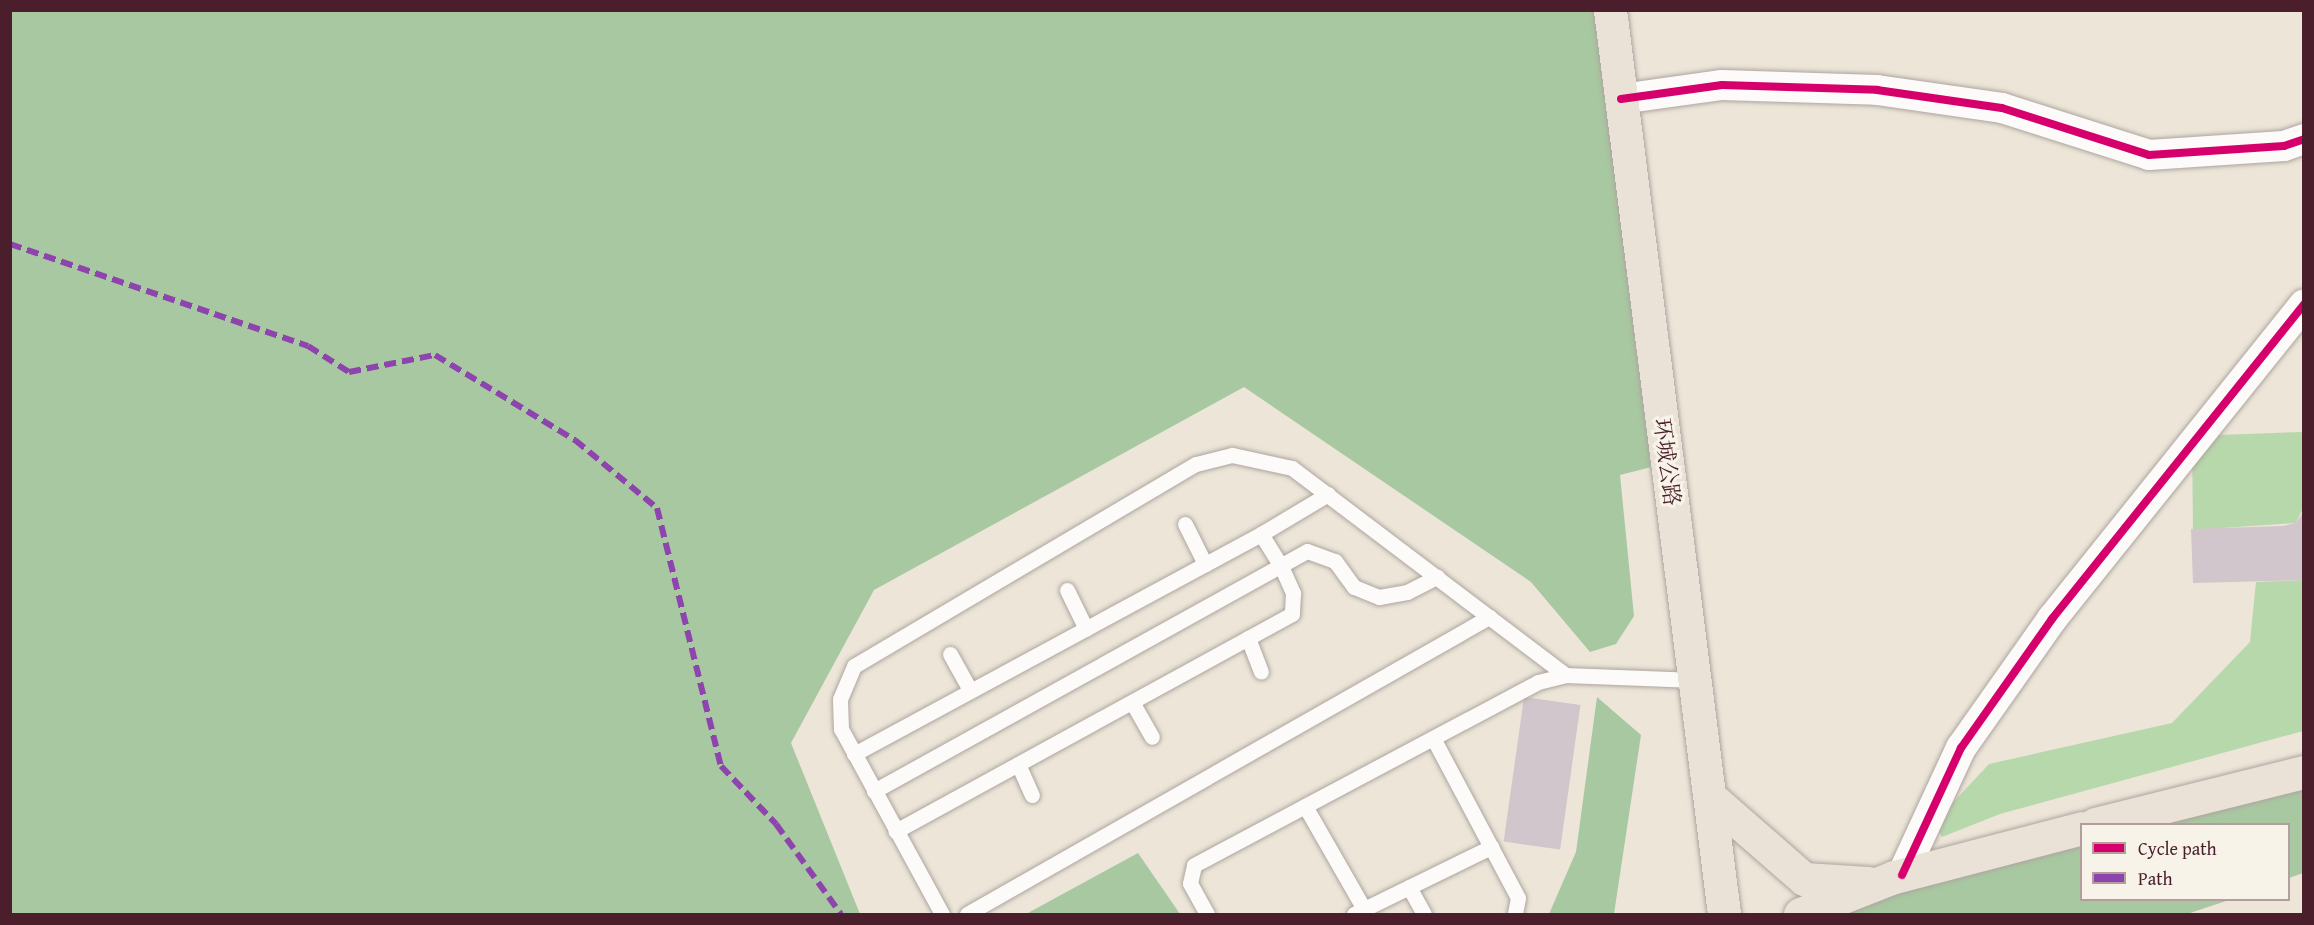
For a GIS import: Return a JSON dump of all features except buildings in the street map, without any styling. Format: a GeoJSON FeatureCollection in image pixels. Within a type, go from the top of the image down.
{"type":"FeatureCollection","features":[{"type":"Feature","properties":{"kind":"highway","name":"环城公路"},"geometry":{"type":"LineString","coordinates":[[1610,10],[1725,915]]}},
{"type":"Feature","properties":{"kind":"highway"},"geometry":{"type":"LineString","coordinates":[[2102,823],[2304,772]]}},
{"type":"Feature","properties":{"kind":"highway"},"geometry":{"type":"LineString","coordinates":[[1710,797],[1804,879],[1889,880]]}},
{"type":"Feature","properties":{"kind":"highway"},"geometry":{"type":"LineString","coordinates":[[1800,915],[1889,880],[2080,829]]}},
{"type":"Feature","properties":{"kind":"street"},"geometry":{"type":"LineString","coordinates":[[1621,99],[1722,85],[1877,90],[2002,108],[2150,155],[2284,146],[2304,139]]}},
{"type":"Feature","properties":{"kind":"street"},"geometry":{"type":"LineString","coordinates":[[1889,880],[1961,748],[2052,619],[2304,304]]}},
{"type":"Feature","properties":{"kind":"lane"},"geometry":{"type":"LineString","coordinates":[[942,915],[841,729],[840,699],[854,666],[1196,464],[1232,455],[1259,458],[1292,468],[1566,675]]}},
{"type":"Feature","properties":{"kind":"lane"},"geometry":{"type":"LineString","coordinates":[[854,753],[1261,534],[1328,494]]}},
{"type":"Feature","properties":{"kind":"lane"},"geometry":{"type":"LineString","coordinates":[[1185,524],[1206,564]]}},
{"type":"Feature","properties":{"kind":"lane"},"geometry":{"type":"LineString","coordinates":[[896,831],[1292,614],[1293,593],[1281,566],[1261,534]]}},
{"type":"Feature","properties":{"kind":"lane"},"geometry":{"type":"LineString","coordinates":[[874,791],[1307,551],[1335,561],[1354,587],[1379,597],[1407,592],[1437,577]]}},
{"type":"Feature","properties":{"kind":"lane"},"geometry":{"type":"LineString","coordinates":[[1067,590],[1086,628]]}},
{"type":"Feature","properties":{"kind":"lane"},"geometry":{"type":"LineString","coordinates":[[967,915],[1489,617]]}},
{"type":"Feature","properties":{"kind":"lane"},"geometry":{"type":"LineString","coordinates":[[1248,638],[1261,672]]}},
{"type":"Feature","properties":{"kind":"lane"},"geometry":{"type":"LineString","coordinates":[[950,654],[970,690]]}},
{"type":"Feature","properties":{"kind":"lane"},"geometry":{"type":"LineString","coordinates":[[1207,915],[1190,883],[1194,865],[1538,682],[1566,675],[1695,680]]}},
{"type":"Feature","properties":{"kind":"lane"},"geometry":{"type":"LineString","coordinates":[[1132,702],[1152,737]]}},
{"type":"Feature","properties":{"kind":"lane"},"geometry":{"type":"LineString","coordinates":[[1433,738],[1518,898],[1515,915]]}},
{"type":"Feature","properties":{"kind":"lane"},"geometry":{"type":"LineString","coordinates":[[1018,764],[1032,795]]}},
{"type":"Feature","properties":{"kind":"lane"},"geometry":{"type":"LineString","coordinates":[[1305,806],[1359,912],[1491,847]]}},
{"type":"Feature","properties":{"kind":"lane"},"geometry":{"type":"LineString","coordinates":[[1409,888],[1424,915]]}},
{"type":"Feature","properties":{"kind":"green space"},"geometry":{"type":"Polygon","coordinates":[[[10,11],[1610,11],[1667,463],[1620,475],[1634,616],[1616,644],[1590,652],[1531,582],[1244,387],[874,590],[791,743],[860,914],[11,914],[10,11]]]}},
{"type":"Feature","properties":{"kind":"green space"},"geometry":{"type":"Polygon","coordinates":[[[2303,432],[2303,508],[2296,523],[2193,530],[2192,436],[2303,432]]]}},
{"type":"Feature","properties":{"kind":"green space"},"geometry":{"type":"Polygon","coordinates":[[[2303,580],[2303,731],[2000,814],[1942,837],[1934,823],[1989,764],[2172,723],[2250,642],[2256,582],[2303,580]]]}},
{"type":"Feature","properties":{"kind":"green space"},"geometry":{"type":"Polygon","coordinates":[[[1597,697],[1641,735],[1614,914],[1549,914],[1576,852],[1597,697]]]}},
{"type":"Feature","properties":{"kind":"green space"},"geometry":{"type":"Polygon","coordinates":[[[2303,772],[2303,873],[2290,878],[2290,823],[2099,823],[2303,772]]]}},
{"type":"Feature","properties":{"kind":"green space"},"geometry":{"type":"Polygon","coordinates":[[[2080,828],[2080,901],[2226,901],[2187,914],[1800,914],[2080,828]]]}},
{"type":"Feature","properties":{"kind":"green space"},"geometry":{"type":"Polygon","coordinates":[[[1138,853],[1180,914],[1026,914],[1138,853]]]}},
{"type":"Feature","properties":{"kind":"marked path"},"geometry":{"type":"LineString","coordinates":[[10,244],[308,346],[349,372],[435,355],[575,440],[657,508],[721,766],[776,824],[841,914]]}},
{"type":"Feature","properties":{"kind":"cycle path"},"geometry":{"type":"LineString","coordinates":[[1621,99],[1722,85],[1877,90],[2002,108],[2149,155],[2284,146],[2304,139]]}},
{"type":"Feature","properties":{"kind":"cycle path"},"geometry":{"type":"LineString","coordinates":[[1902,875],[1961,748],[2052,619],[2304,304]]}}]}
